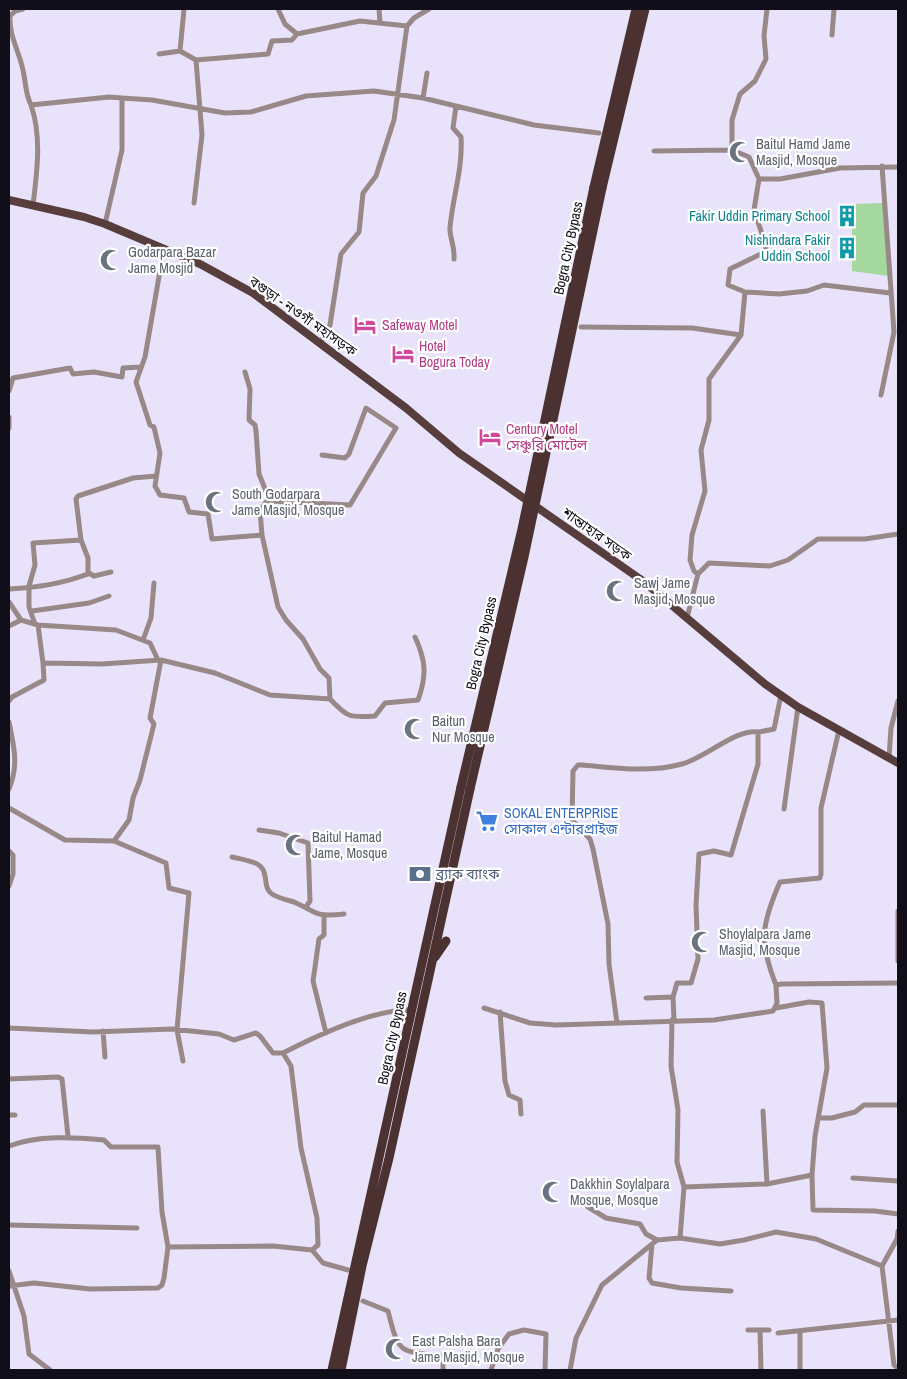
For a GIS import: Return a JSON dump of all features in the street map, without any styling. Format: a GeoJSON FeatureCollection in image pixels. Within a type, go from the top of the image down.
{"type":"FeatureCollection","features":[{"type":"Feature","properties":{"kind":"highway","name":"Bogra City Bypass"},"geometry":{"type":"LineString","coordinates":[[332,1370],[465,788],[598,187],[616,79],[636,9]]}},
{"type":"Feature","properties":{"kind":"highway","name":"Bogra City Bypass"},"geometry":{"type":"LineString","coordinates":[[598,187],[633,80],[645,9]]}},
{"type":"Feature","properties":{"kind":"highway","name":"Bogra City Bypass"},"geometry":{"type":"LineString","coordinates":[[341,1370],[431,962],[465,788]]}},
{"type":"Feature","properties":{"kind":"highway"},"geometry":{"type":"LineString","coordinates":[[431,962],[446,941]]}},
{"type":"Feature","properties":{"kind":"main road","name":"বগুড়া - নওগাঁ মহাসড়ক"},"geometry":{"type":"LineString","coordinates":[[9,200],[105,224],[200,264],[253,293],[321,342],[406,408]]}},
{"type":"Feature","properties":{"kind":"main road","name":"শান্তাহার সড়ক"},"geometry":{"type":"LineString","coordinates":[[406,408],[459,453],[642,581],[781,695],[798,707],[898,763]]}},
{"type":"Feature","properties":{"kind":"street"},"geometry":{"type":"LineString","coordinates":[[23,9],[15,11],[9,16],[11,33],[23,71],[26,94],[36,119],[37,138],[33,205]]}},
{"type":"Feature","properties":{"kind":"street"},"geometry":{"type":"LineString","coordinates":[[180,51],[184,9]]}},
{"type":"Feature","properties":{"kind":"street"},"geometry":{"type":"LineString","coordinates":[[278,9],[285,24],[297,34]]}},
{"type":"Feature","properties":{"kind":"street"},"geometry":{"type":"LineString","coordinates":[[379,9],[380,23]]}},
{"type":"Feature","properties":{"kind":"street"},"geometry":{"type":"LineString","coordinates":[[321,342],[330,325],[341,254],[359,232],[363,193],[376,176],[394,120],[407,26],[414,18],[430,9]]}},
{"type":"Feature","properties":{"kind":"street"},"geometry":{"type":"LineString","coordinates":[[732,150],[732,120],[740,94],[755,82],[766,59],[764,36],[767,9]]}},
{"type":"Feature","properties":{"kind":"street"},"geometry":{"type":"LineString","coordinates":[[832,35],[834,9]]}},
{"type":"Feature","properties":{"kind":"street"},"geometry":{"type":"LineString","coordinates":[[159,54],[180,51],[196,60],[268,54],[272,41],[292,40],[297,34],[360,21],[407,26]]}},
{"type":"Feature","properties":{"kind":"street"},"geometry":{"type":"LineString","coordinates":[[194,203],[202,136],[196,60]]}},
{"type":"Feature","properties":{"kind":"street"},"geometry":{"type":"LineString","coordinates":[[423,98],[427,73]]}},
{"type":"Feature","properties":{"kind":"street"},"geometry":{"type":"LineString","coordinates":[[31,105],[109,97],[152,100],[225,113],[250,112],[306,96],[374,91],[423,98],[534,125],[599,132]]}},
{"type":"Feature","properties":{"kind":"street"},"geometry":{"type":"LineString","coordinates":[[105,224],[122,150],[122,98]]}},
{"type":"Feature","properties":{"kind":"street"},"geometry":{"type":"LineString","coordinates":[[454,258],[454,244],[450,227],[462,163],[461,137],[453,128],[456,106]]}},
{"type":"Feature","properties":{"kind":"street"},"geometry":{"type":"LineString","coordinates":[[654,151],[732,150],[749,157],[759,179],[754,210],[766,246],[765,252],[730,269],[727,283],[744,292],[779,294],[807,291],[824,285],[890,293]]}},
{"type":"Feature","properties":{"kind":"street"},"geometry":{"type":"LineString","coordinates":[[881,395],[894,332],[882,166]]}},
{"type":"Feature","properties":{"kind":"street"},"geometry":{"type":"LineString","coordinates":[[759,179],[780,179],[832,169],[898,167]]}},
{"type":"Feature","properties":{"kind":"street"},"geometry":{"type":"LineString","coordinates":[[164,248],[144,357],[140,366],[136,388],[150,424],[154,427],[160,448],[155,486],[160,495],[184,498],[189,512],[208,514],[212,540],[262,535]]}},
{"type":"Feature","properties":{"kind":"street"},"geometry":{"type":"LineString","coordinates":[[698,574],[694,571],[690,560],[692,535],[706,491],[701,450],[709,420],[709,379],[741,335],[744,292]]}},
{"type":"Feature","properties":{"kind":"street"},"geometry":{"type":"LineString","coordinates":[[581,327],[692,328],[741,335]]}},
{"type":"Feature","properties":{"kind":"street"},"geometry":{"type":"LineString","coordinates":[[9,392],[13,378],[70,368],[73,374],[94,372],[122,376],[123,368],[140,366]]}},
{"type":"Feature","properties":{"kind":"street"},"geometry":{"type":"LineString","coordinates":[[245,372],[250,389],[249,420],[255,425],[256,431],[259,474],[270,501]]}},
{"type":"Feature","properties":{"kind":"street"},"geometry":{"type":"LineString","coordinates":[[322,455],[345,458],[349,454],[366,408],[396,428],[350,505],[270,501],[266,502],[260,511],[262,535],[278,606],[286,620],[303,639],[320,669],[329,678],[330,699],[344,714],[358,717],[375,716],[384,703],[418,700],[425,681],[425,668],[422,652],[415,637]]}},
{"type":"Feature","properties":{"kind":"street"},"geometry":{"type":"LineString","coordinates":[[9,417],[9,428]]}},
{"type":"Feature","properties":{"kind":"street"},"geometry":{"type":"LineString","coordinates":[[88,573],[88,558],[81,540],[76,499],[78,496],[133,478],[156,476]]}},
{"type":"Feature","properties":{"kind":"street"},"geometry":{"type":"LineString","coordinates":[[687,619],[698,574],[709,563],[770,566],[780,563],[818,539],[865,540],[898,534]]}},
{"type":"Feature","properties":{"kind":"street"},"geometry":{"type":"LineString","coordinates":[[9,701],[12,697],[44,680],[36,625],[30,607],[29,586],[35,565],[32,543],[81,540]]}},
{"type":"Feature","properties":{"kind":"street"},"geometry":{"type":"LineString","coordinates":[[9,589],[73,579],[88,573],[94,576],[111,572]]}},
{"type":"Feature","properties":{"kind":"street"},"geometry":{"type":"LineString","coordinates":[[143,640],[151,618],[154,583]]}},
{"type":"Feature","properties":{"kind":"street"},"geometry":{"type":"LineString","coordinates":[[32,611],[89,603],[109,596]]}},
{"type":"Feature","properties":{"kind":"street"},"geometry":{"type":"LineString","coordinates":[[9,602],[21,620],[36,625],[116,630],[143,640],[150,643],[160,660],[150,718],[154,724],[148,750],[133,798],[129,820],[114,841]]}},
{"type":"Feature","properties":{"kind":"street"},"geometry":{"type":"LineString","coordinates":[[9,626],[21,620]]}},
{"type":"Feature","properties":{"kind":"street"},"geometry":{"type":"LineString","coordinates":[[43,663],[102,664],[160,660],[215,673],[270,695],[330,699]]}},
{"type":"Feature","properties":{"kind":"street"},"geometry":{"type":"LineString","coordinates":[[616,1023],[609,964],[608,924],[590,839],[572,820],[573,771],[578,765],[639,770],[679,765],[709,753],[742,732],[759,732],[774,729],[781,695]]}},
{"type":"Feature","properties":{"kind":"street"},"geometry":{"type":"LineString","coordinates":[[889,759],[891,728],[898,701]]}},
{"type":"Feature","properties":{"kind":"street"},"geometry":{"type":"LineString","coordinates":[[784,809],[788,762],[798,707]]}},
{"type":"Feature","properties":{"kind":"street"},"geometry":{"type":"LineString","coordinates":[[9,722],[16,755],[16,768],[9,789]]}},
{"type":"Feature","properties":{"kind":"street"},"geometry":{"type":"LineString","coordinates":[[776,1008],[776,985],[762,938],[764,928],[780,882],[820,878],[821,808],[839,730]]}},
{"type":"Feature","properties":{"kind":"street"},"geometry":{"type":"LineString","coordinates":[[680,1238],[684,1187],[677,1162],[678,1110],[671,1066],[673,997],[678,982],[691,983],[698,959],[696,905],[699,854],[714,851],[732,855],[758,764],[759,732]]}},
{"type":"Feature","properties":{"kind":"street"},"geometry":{"type":"LineString","coordinates":[[9,808],[66,840],[114,841],[166,862],[170,888],[189,893],[178,1030],[182,1061]]}},
{"type":"Feature","properties":{"kind":"street"},"geometry":{"type":"LineString","coordinates":[[259,830],[279,833],[308,843],[310,901],[306,907]]}},
{"type":"Feature","properties":{"kind":"street"},"geometry":{"type":"LineString","coordinates":[[9,851],[13,855],[14,864],[9,886]]}},
{"type":"Feature","properties":{"kind":"street"},"geometry":{"type":"LineString","coordinates":[[232,857],[261,866],[267,876],[266,887],[272,894],[306,907],[315,915],[344,914]]}},
{"type":"Feature","properties":{"kind":"street"},"geometry":{"type":"LineString","coordinates":[[898,911],[898,961]]}},
{"type":"Feature","properties":{"kind":"street"},"geometry":{"type":"LineString","coordinates":[[324,916],[324,934],[319,939],[313,981],[326,1033]]}},
{"type":"Feature","properties":{"kind":"street"},"geometry":{"type":"LineString","coordinates":[[776,985],[793,982],[838,985],[898,982]]}},
{"type":"Feature","properties":{"kind":"street"},"geometry":{"type":"LineString","coordinates":[[646,998],[673,997]]}},
{"type":"Feature","properties":{"kind":"street"},"geometry":{"type":"LineString","coordinates":[[484,1008],[530,1023],[556,1025],[714,1020],[773,1011],[776,1008],[809,1002],[822,1003],[827,1068],[818,1118],[812,1175],[814,1210],[875,1211],[898,1214]]}},
{"type":"Feature","properties":{"kind":"street"},"geometry":{"type":"LineString","coordinates":[[9,1028],[103,1031],[151,1028],[219,1034],[234,1040],[256,1033],[272,1052],[283,1053],[371,1015],[388,1010],[407,1010]]}},
{"type":"Feature","properties":{"kind":"street"},"geometry":{"type":"LineString","coordinates":[[500,1012],[504,1082],[509,1095],[520,1100],[521,1114]]}},
{"type":"Feature","properties":{"kind":"street"},"geometry":{"type":"LineString","coordinates":[[103,1031],[105,1057]]}},
{"type":"Feature","properties":{"kind":"street"},"geometry":{"type":"LineString","coordinates":[[283,1053],[291,1066],[301,1148],[316,1218],[318,1245],[312,1250]]}},
{"type":"Feature","properties":{"kind":"street"},"geometry":{"type":"LineString","coordinates":[[9,1079],[58,1077],[62,1079],[68,1136]]}},
{"type":"Feature","properties":{"kind":"street"},"geometry":{"type":"LineString","coordinates":[[818,1118],[832,1118],[855,1112],[864,1105],[898,1105]]}},
{"type":"Feature","properties":{"kind":"street"},"geometry":{"type":"LineString","coordinates":[[763,1111],[767,1184]]}},
{"type":"Feature","properties":{"kind":"street"},"geometry":{"type":"LineString","coordinates":[[9,1115],[15,1115]]}},
{"type":"Feature","properties":{"kind":"street"},"geometry":{"type":"LineString","coordinates":[[9,1146],[17,1143],[68,1136],[104,1140],[111,1147],[158,1147],[162,1212],[168,1246],[164,1278],[162,1285],[158,1288],[90,1289],[34,1283],[11,1286]]}},
{"type":"Feature","properties":{"kind":"street"},"geometry":{"type":"LineString","coordinates":[[684,1187],[767,1184],[812,1175]]}},
{"type":"Feature","properties":{"kind":"street"},"geometry":{"type":"LineString","coordinates":[[852,1178],[898,1180]]}},
{"type":"Feature","properties":{"kind":"street"},"geometry":{"type":"LineString","coordinates":[[588,1207],[606,1218],[640,1224],[654,1242]]}},
{"type":"Feature","properties":{"kind":"street"},"geometry":{"type":"LineString","coordinates":[[9,1224],[76,1228],[116,1226],[137,1228]]}},
{"type":"Feature","properties":{"kind":"street"},"geometry":{"type":"LineString","coordinates":[[898,1231],[898,1239],[882,1266],[894,1365],[898,1368]]}},
{"type":"Feature","properties":{"kind":"street"},"geometry":{"type":"LineString","coordinates":[[570,1370],[576,1338],[602,1285],[654,1242],[680,1238],[720,1244],[776,1232],[816,1239],[882,1266]]}},
{"type":"Feature","properties":{"kind":"street"},"geometry":{"type":"LineString","coordinates":[[654,1242],[649,1278],[652,1283],[681,1288],[731,1291]]}},
{"type":"Feature","properties":{"kind":"street"},"geometry":{"type":"LineString","coordinates":[[168,1246],[273,1246],[312,1250],[323,1263],[348,1270]]}},
{"type":"Feature","properties":{"kind":"street"},"geometry":{"type":"LineString","coordinates":[[9,1270],[11,1286],[24,1316],[29,1354],[50,1370]]}},
{"type":"Feature","properties":{"kind":"street"},"geometry":{"type":"LineString","coordinates":[[364,1301],[388,1310],[396,1342],[409,1353],[443,1356],[443,1370]]}},
{"type":"Feature","properties":{"kind":"street"},"geometry":{"type":"LineString","coordinates":[[778,1333],[898,1320]]}},
{"type":"Feature","properties":{"kind":"street"},"geometry":{"type":"LineString","coordinates":[[491,1370],[498,1349],[509,1334],[524,1330],[546,1334],[545,1370]]}},
{"type":"Feature","properties":{"kind":"street"},"geometry":{"type":"LineString","coordinates":[[748,1330],[770,1330]]}},
{"type":"Feature","properties":{"kind":"street"},"geometry":{"type":"LineString","coordinates":[[760,1330],[761,1370]]}},
{"type":"Feature","properties":{"kind":"street"},"geometry":{"type":"LineString","coordinates":[[800,1332],[800,1370]]}},
{"type":"Feature","properties":{"kind":"green space"},"geometry":{"type":"Polygon","coordinates":[[[884,203],[889,276],[852,271],[852,204],[884,203]]]}},
{"type":"Feature","properties":{"kind":"place","name":"Baitul Hamd Jame Masjid, Mosque"},"geometry":{"type":"Point","coordinates":[740,152]}},
{"type":"Feature","properties":{"kind":"place","name":"Fakir Uddin Primary School"},"geometry":{"type":"Point","coordinates":[847,216]}},
{"type":"Feature","properties":{"kind":"place","name":"Nishindara Fakir Uddin School"},"geometry":{"type":"Point","coordinates":[847,248]}},
{"type":"Feature","properties":{"kind":"place","name":"Godarpara Bazar Jame Mosjid"},"geometry":{"type":"Point","coordinates":[111,260]}},
{"type":"Feature","properties":{"kind":"place","name":"Safeway Motel"},"geometry":{"type":"Point","coordinates":[365,325]}},
{"type":"Feature","properties":{"kind":"place","name":"Hotel Bogura Today"},"geometry":{"type":"Point","coordinates":[403,354]}},
{"type":"Feature","properties":{"kind":"place","name":"Century Motel সেঞ্চুরি মোটেল"},"geometry":{"type":"Point","coordinates":[490,437]}},
{"type":"Feature","properties":{"kind":"place","name":"South Godarpara Jame Masjid, Mosque"},"geometry":{"type":"Point","coordinates":[216,502]}},
{"type":"Feature","properties":{"kind":"place","name":"Sawj Jame Masjid, Mosque"},"geometry":{"type":"Point","coordinates":[617,591]}},
{"type":"Feature","properties":{"kind":"place","name":"Baitun Nur Mosque"},"geometry":{"type":"Point","coordinates":[415,729]}},
{"type":"Feature","properties":{"kind":"place","name":"SOKAL ENTERPRISE সোকাল এন্টারপ্রাইজ"},"geometry":{"type":"Point","coordinates":[487,821]}},
{"type":"Feature","properties":{"kind":"place","name":"Baitul Hamad Jame, Mosque"},"geometry":{"type":"Point","coordinates":[296,845]}},
{"type":"Feature","properties":{"kind":"place","name":"ব্র্যাক ব্যাংক"},"geometry":{"type":"Point","coordinates":[420,874]}},
{"type":"Feature","properties":{"kind":"place","name":"Shoylalpara Jame Masjid, Mosque"},"geometry":{"type":"Point","coordinates":[702,942]}},
{"type":"Feature","properties":{"kind":"place","name":"Dakkhin Soylalpara Mosque, Mosque"},"geometry":{"type":"Point","coordinates":[553,1192]}},
{"type":"Feature","properties":{"kind":"place","name":"East Palsha Bara Jame Masjid, Mosque"},"geometry":{"type":"Point","coordinates":[396,1349]}}]}
